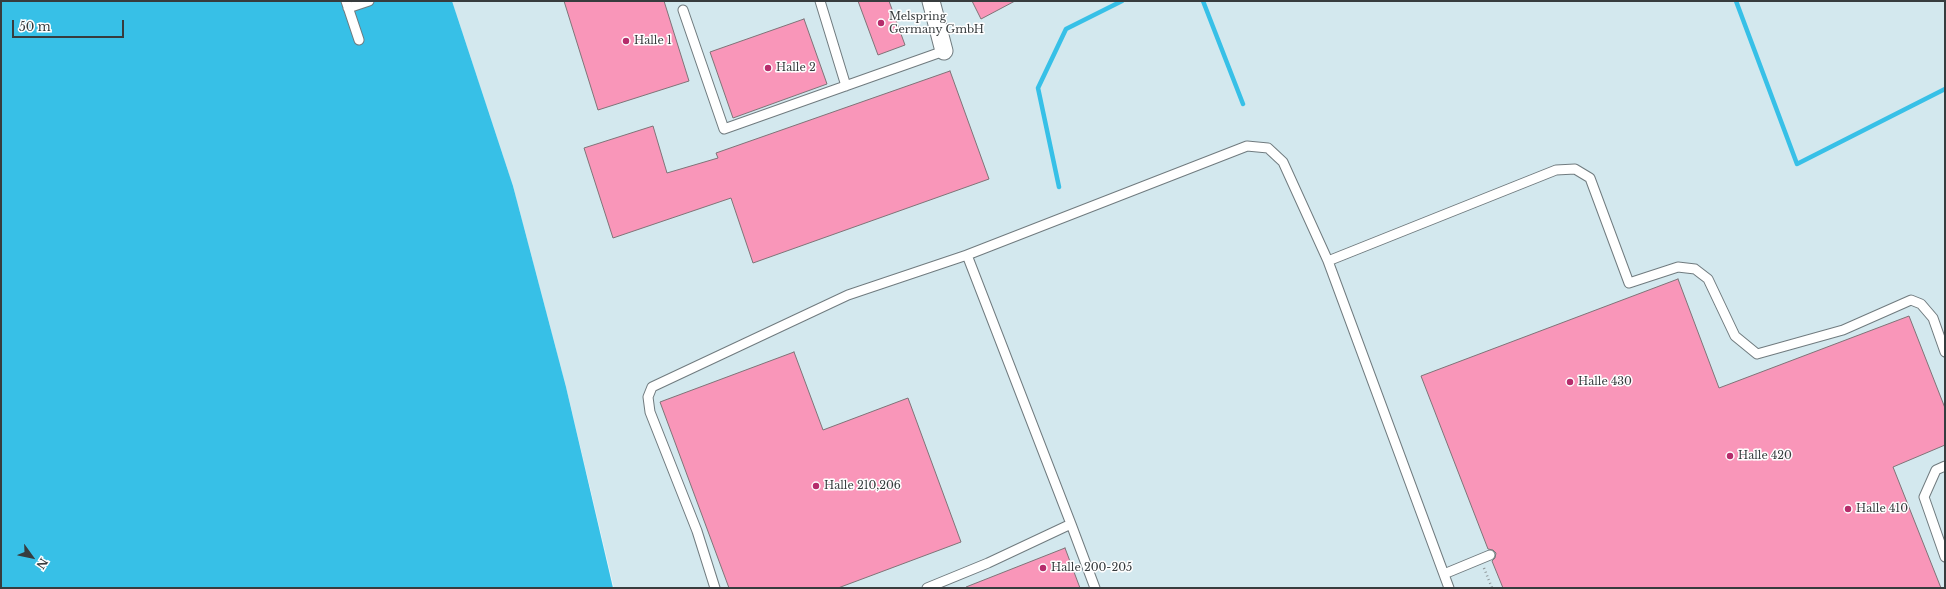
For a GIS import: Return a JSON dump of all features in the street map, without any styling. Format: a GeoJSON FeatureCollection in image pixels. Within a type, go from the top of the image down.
{"type":"FeatureCollection","features":[{"type":"Feature","properties":{"kind":"street"},"geometry":{"type":"LineString","coordinates":[[931,1],[944,51]]}},
{"type":"Feature","properties":{"kind":"lane"},"geometry":{"type":"LineString","coordinates":[[359,40],[347,4],[369,1]]}},
{"type":"Feature","properties":{"kind":"lane"},"geometry":{"type":"LineString","coordinates":[[820,1],[846,86]]}},
{"type":"Feature","properties":{"kind":"lane"},"geometry":{"type":"LineString","coordinates":[[683,10],[724,129],[944,51]]}},
{"type":"Feature","properties":{"kind":"lane"},"geometry":{"type":"LineString","coordinates":[[715,588],[696,531],[650,412],[648,398],[652,387],[848,295],[966,255],[1247,146],[1268,148],[1283,162],[1328,261],[1449,588]]}},
{"type":"Feature","properties":{"kind":"lane"},"geometry":{"type":"LineString","coordinates":[[1328,261],[1556,170],[1575,169],[1590,178],[1629,283],[1678,267],[1695,269],[1708,279],[1735,336],[1757,354],[1843,330],[1911,300],[1921,304],[1933,318],[1945,352]]}},
{"type":"Feature","properties":{"kind":"lane"},"geometry":{"type":"LineString","coordinates":[[966,255],[1095,588]]}},
{"type":"Feature","properties":{"kind":"lane"},"geometry":{"type":"LineString","coordinates":[[1945,466],[1936,470],[1924,497],[1945,557]]}},
{"type":"Feature","properties":{"kind":"lane"},"geometry":{"type":"LineString","coordinates":[[927,588],[988,563],[1071,524]]}},
{"type":"Feature","properties":{"kind":"lane"},"geometry":{"type":"LineString","coordinates":[[1444,574],[1490,555]]}},
{"type":"Feature","properties":{"kind":"path"},"geometry":{"type":"LineString","coordinates":[[1480,559],[1492,588]]}},
{"type":"Feature","properties":{"kind":"shaded area"},"geometry":{"type":"Polygon","coordinates":[[[452,1],[1945,1],[1945,588],[614,588],[566,387],[513,186],[452,1]]]}},
{"type":"Feature","properties":{"kind":"water"},"geometry":{"type":"Polygon","coordinates":[[[1,1],[452,1],[513,186],[566,387],[613,588],[1,588],[1,1]]]}},
{"type":"Feature","properties":{"kind":"building","name":"Halle 1"},"geometry":{"type":"Polygon","coordinates":[[[564,1],[664,1],[689,81],[598,110],[564,1]]]}},
{"type":"Feature","properties":{"kind":"building","name":"Melspring Germany GmbH"},"geometry":{"type":"Polygon","coordinates":[[[858,1],[889,1],[905,45],[878,55],[858,1]]]}},
{"type":"Feature","properties":{"kind":"building"},"geometry":{"type":"Polygon","coordinates":[[[972,1],[1015,1],[981,19],[972,1]]]}},
{"type":"Feature","properties":{"kind":"building","name":"Halle 2"},"geometry":{"type":"Polygon","coordinates":[[[804,19],[827,84],[733,118],[710,52],[804,19]]]}},
{"type":"Feature","properties":{"kind":"building"},"geometry":{"type":"Polygon","coordinates":[[[950,71],[989,179],[753,263],[731,198],[613,238],[584,148],[653,126],[667,173],[718,158],[716,153],[950,71]]]}},
{"type":"Feature","properties":{"kind":"building"},"geometry":{"type":"Polygon","coordinates":[[[1678,279],[1719,388],[1909,316],[1945,408],[1945,445],[1893,467],[1941,588],[1503,588],[1492,561],[1495,558],[1496,553],[1493,550],[1488,549],[1421,376],[1678,279]]]}},
{"type":"Feature","properties":{"kind":"building","name":"Halle 210,206"},"geometry":{"type":"Polygon","coordinates":[[[794,352],[823,430],[908,398],[961,542],[838,588],[729,588],[660,402],[794,352]]]}},
{"type":"Feature","properties":{"kind":"building","name":"Halle 200-205"},"geometry":{"type":"Polygon","coordinates":[[[1065,548],[1080,588],[966,588],[966,587],[1065,548]]]}},
{"type":"Feature","properties":{"kind":"waterway"},"geometry":{"type":"LineString","coordinates":[[1059,187],[1038,88],[1066,29],[1122,1]]}},
{"type":"Feature","properties":{"kind":"waterway"},"geometry":{"type":"LineString","coordinates":[[1203,1],[1243,104]]}},
{"type":"Feature","properties":{"kind":"waterway"},"geometry":{"type":"LineString","coordinates":[[1736,1],[1797,164],[1945,89]]}},
{"type":"Feature","properties":{"kind":"place","name":"Melspring Germany GmbH"},"geometry":{"type":"Point","coordinates":[881,23]}},
{"type":"Feature","properties":{"kind":"place","name":"Halle 1"},"geometry":{"type":"Point","coordinates":[626,41]}},
{"type":"Feature","properties":{"kind":"place","name":"Halle 2"},"geometry":{"type":"Point","coordinates":[768,68]}},
{"type":"Feature","properties":{"kind":"place","name":"Halle 430"},"geometry":{"type":"Point","coordinates":[1570,382]}},
{"type":"Feature","properties":{"kind":"place","name":"Halle 420"},"geometry":{"type":"Point","coordinates":[1730,456]}},
{"type":"Feature","properties":{"kind":"place","name":"Halle 210,206"},"geometry":{"type":"Point","coordinates":[816,486]}},
{"type":"Feature","properties":{"kind":"place","name":"Halle 410"},"geometry":{"type":"Point","coordinates":[1848,509]}},
{"type":"Feature","properties":{"kind":"place","name":"Halle 200-205"},"geometry":{"type":"Point","coordinates":[1043,568]}}]}
